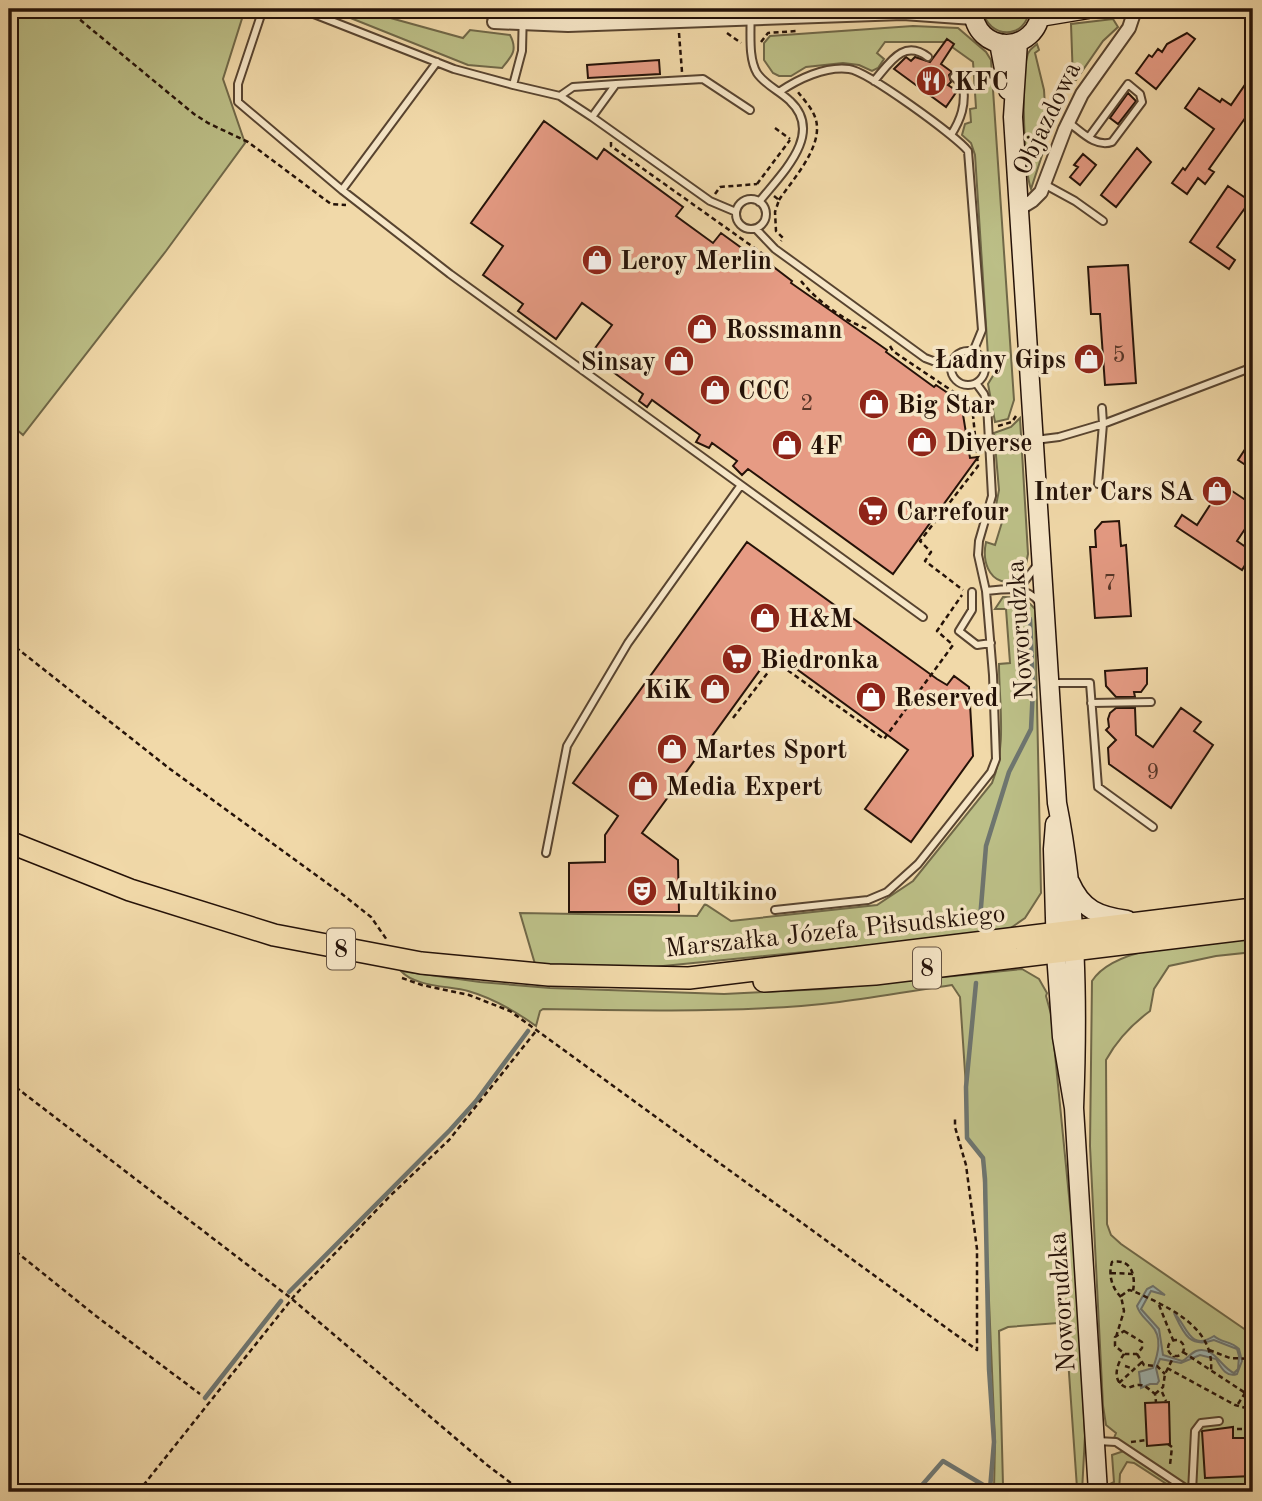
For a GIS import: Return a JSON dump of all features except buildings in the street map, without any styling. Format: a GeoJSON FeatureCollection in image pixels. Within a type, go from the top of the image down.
{"type":"FeatureCollection","features":[{"type":"Feature","properties":{"kind":"highway","name":"Marszałka Józefa Piłsudskiego"},"geometry":{"type":"LineString","coordinates":[[9,842],[82,873],[186,910],[274,935],[391,958],[506,972],[745,982],[798,981],[875,974],[1064,942],[1144,923],[1253,909]]}},
{"type":"Feature","properties":{"kind":"highway","name":"Marszałka Józefa Piłsudskiego"},"geometry":{"type":"LineString","coordinates":[[689,978],[1064,942],[1253,928]]}},
{"type":"Feature","properties":{"kind":"street"},"geometry":{"type":"LineString","coordinates":[[903,13],[927,9]]}},
{"type":"Feature","properties":{"kind":"street"},"geometry":{"type":"LineString","coordinates":[[495,22],[568,25],[751,14],[973,13],[982,33],[1009,43],[1034,30],[1041,13],[1088,9]]}},
{"type":"Feature","properties":{"kind":"street","name":"Objazdowa"},"geometry":{"type":"LineString","coordinates":[[1019,209],[1032,201],[1044,184],[1066,126],[1082,94],[1129,28],[1133,16],[1131,9]]}},
{"type":"Feature","properties":{"kind":"street","name":"Noworudzka"},"geometry":{"type":"LineString","coordinates":[[1009,43],[1043,608],[1057,803],[1066,847],[1069,881],[1064,942],[1062,1037],[1074,1108],[1098,1492]]}},
{"type":"Feature","properties":{"kind":"street","name":"Noworudzka"},"geometry":{"type":"LineString","coordinates":[[1057,803],[1053,849],[1064,942]]}},
{"type":"Feature","properties":{"kind":"street"},"geometry":{"type":"LineString","coordinates":[[1069,881],[1083,902],[1099,915],[1144,923]]}},
{"type":"Feature","properties":{"kind":"lane"},"geometry":{"type":"LineString","coordinates":[[263,9],[237,84],[238,102],[342,190],[450,274],[923,617]]}},
{"type":"Feature","properties":{"kind":"lane"},"geometry":{"type":"LineString","coordinates":[[301,9],[472,75],[560,96],[710,201],[736,212]]}},
{"type":"Feature","properties":{"kind":"lane"},"geometry":{"type":"LineString","coordinates":[[513,85],[522,51],[523,9]]}},
{"type":"Feature","properties":{"kind":"lane"},"geometry":{"type":"LineString","coordinates":[[751,14],[753,62],[756,71],[797,108],[803,120],[803,141],[759,202]]}},
{"type":"Feature","properties":{"kind":"lane"},"geometry":{"type":"LineString","coordinates":[[874,81],[899,52],[910,49],[921,51],[928,57]]}},
{"type":"Feature","properties":{"kind":"lane"},"geometry":{"type":"LineString","coordinates":[[342,190],[436,62]]}},
{"type":"Feature","properties":{"kind":"lane"},"geometry":{"type":"LineString","coordinates":[[779,92],[800,79],[839,69],[860,72],[951,135],[968,151],[971,160],[982,330],[973,352]]}},
{"type":"Feature","properties":{"kind":"lane"},"geometry":{"type":"LineString","coordinates":[[951,135],[961,119],[965,97],[963,85],[954,77]]}},
{"type":"Feature","properties":{"kind":"lane"},"geometry":{"type":"LineString","coordinates":[[560,96],[573,87],[703,79],[750,110]]}},
{"type":"Feature","properties":{"kind":"lane"},"geometry":{"type":"LineString","coordinates":[[592,117],[616,84]]}},
{"type":"Feature","properties":{"kind":"lane"},"geometry":{"type":"LineString","coordinates":[[1066,126],[1097,143],[1104,145],[1111,142],[1142,102],[1140,94],[1128,84],[1089,137]]}},
{"type":"Feature","properties":{"kind":"lane"},"geometry":{"type":"LineString","coordinates":[[1044,184],[1103,220]]}},
{"type":"Feature","properties":{"kind":"lane"},"geometry":{"type":"LineString","coordinates":[[745,201],[759,202],[765,209],[766,216],[762,225],[756,229],[747,229],[740,225],[736,212],[739,205],[745,201]]}},
{"type":"Feature","properties":{"kind":"lane"},"geometry":{"type":"LineString","coordinates":[[756,229],[775,249],[902,341],[931,361],[952,365]]}},
{"type":"Feature","properties":{"kind":"lane"},"geometry":{"type":"LineString","coordinates":[[973,352],[980,356],[985,367],[982,378],[968,385],[954,377],[952,365],[960,354],[973,352]]}},
{"type":"Feature","properties":{"kind":"lane"},"geometry":{"type":"LineString","coordinates":[[1033,440],[1059,437],[1103,424],[1253,367]]}},
{"type":"Feature","properties":{"kind":"lane"},"geometry":{"type":"LineString","coordinates":[[775,910],[877,898],[887,892],[918,864],[991,772],[996,759],[991,643],[986,591],[978,555],[979,541],[992,496],[987,404],[984,394],[975,383]]}},
{"type":"Feature","properties":{"kind":"lane"},"geometry":{"type":"LineString","coordinates":[[1098,484],[1102,408]]}},
{"type":"Feature","properties":{"kind":"lane"},"geometry":{"type":"LineString","coordinates":[[546,853],[567,746],[628,643],[741,485]]}},
{"type":"Feature","properties":{"kind":"lane"},"geometry":{"type":"LineString","coordinates":[[1014,588],[1033,572],[1040,559]]}},
{"type":"Feature","properties":{"kind":"lane"},"geometry":{"type":"LineString","coordinates":[[986,591],[1014,588],[1035,597],[1043,608]]}},
{"type":"Feature","properties":{"kind":"lane"},"geometry":{"type":"LineString","coordinates":[[972,592],[972,610],[959,631],[977,645],[991,643]]}},
{"type":"Feature","properties":{"kind":"lane"},"geometry":{"type":"LineString","coordinates":[[1049,683],[1090,683],[1098,787],[1153,827]]}},
{"type":"Feature","properties":{"kind":"lane"},"geometry":{"type":"LineString","coordinates":[[1091,703],[1151,702]]}},
{"type":"Feature","properties":{"kind":"lane"},"geometry":{"type":"LineString","coordinates":[[1192,1492],[1195,1431],[1200,1423],[1219,1421]]}},
{"type":"Feature","properties":{"kind":"lane"},"geometry":{"type":"LineString","coordinates":[[1095,1441],[1116,1442],[1192,1492]]}},
{"type":"Feature","properties":{"kind":"path"},"geometry":{"type":"LineString","coordinates":[[67,9],[152,81],[208,123],[248,142],[331,204],[341,206],[356,201]]}},
{"type":"Feature","properties":{"kind":"path"},"geometry":{"type":"LineString","coordinates":[[679,32],[683,82]]}},
{"type":"Feature","properties":{"kind":"path"},"geometry":{"type":"LineString","coordinates":[[617,134],[609,144],[611,146],[769,258]]}},
{"type":"Feature","properties":{"kind":"path"},"geometry":{"type":"LineString","coordinates":[[757,184],[791,140]]}},
{"type":"Feature","properties":{"kind":"path"},"geometry":{"type":"LineString","coordinates":[[792,274],[803,282],[807,290],[857,325],[869,329]]}},
{"type":"Feature","properties":{"kind":"path"},"geometry":{"type":"LineString","coordinates":[[733,718],[776,662],[884,739],[953,645],[937,631],[965,591],[925,561],[931,552],[920,541],[978,466],[972,405],[893,351],[888,344]]}},
{"type":"Feature","properties":{"kind":"path"},"geometry":{"type":"LineString","coordinates":[[974,425],[1006,425],[1017,415]]}},
{"type":"Feature","properties":{"kind":"path"},"geometry":{"type":"LineString","coordinates":[[9,642],[170,769],[371,917],[383,931],[389,944],[394,970],[403,978],[469,995],[510,1011],[976,1350],[977,1249],[955,1117]]}},
{"type":"Feature","properties":{"kind":"path"},"geometry":{"type":"LineString","coordinates":[[138,1492],[292,1299],[391,1195],[449,1140],[536,1031]]}},
{"type":"Feature","properties":{"kind":"path"},"geometry":{"type":"LineString","coordinates":[[9,1082],[292,1299],[487,1465],[523,1492]]}},
{"type":"Feature","properties":{"kind":"path"},"geometry":{"type":"LineString","coordinates":[[9,1246],[200,1394]]}},
{"type":"Feature","properties":{"kind":"path"},"geometry":{"type":"LineString","coordinates":[[1133,1291],[1131,1268],[1117,1261],[1112,1262],[1113,1287],[1121,1298],[1124,1311],[1115,1346],[1124,1353],[1137,1354]]}},
{"type":"Feature","properties":{"kind":"path"},"geometry":{"type":"LineString","coordinates":[[1112,1273],[1132,1273]]}},
{"type":"Feature","properties":{"kind":"path"},"geometry":{"type":"LineString","coordinates":[[1121,1298],[1129,1290],[1133,1291],[1187,1320],[1205,1342],[1210,1353],[1211,1370]]}},
{"type":"Feature","properties":{"kind":"path"},"geometry":{"type":"LineString","coordinates":[[1159,1305],[1173,1340]]}},
{"type":"Feature","properties":{"kind":"path"},"geometry":{"type":"LineString","coordinates":[[1116,1336],[1124,1331],[1140,1339],[1143,1345],[1137,1354]]}},
{"type":"Feature","properties":{"kind":"path"},"geometry":{"type":"LineString","coordinates":[[1173,1340],[1181,1342],[1183,1352],[1253,1398]]}},
{"type":"Feature","properties":{"kind":"path"},"geometry":{"type":"LineString","coordinates":[[1173,1340],[1168,1348],[1173,1359]]}},
{"type":"Feature","properties":{"kind":"path"},"geometry":{"type":"LineString","coordinates":[[1210,1353],[1217,1351],[1226,1357],[1253,1358],[1253,1364]]}},
{"type":"Feature","properties":{"kind":"path"},"geometry":{"type":"LineString","coordinates":[[1155,1394],[1161,1391],[1164,1374],[1173,1359],[1183,1352]]}},
{"type":"Feature","properties":{"kind":"path"},"geometry":{"type":"LineString","coordinates":[[1124,1353],[1117,1366],[1116,1379],[1128,1388],[1141,1383],[1155,1394],[1156,1402]]}},
{"type":"Feature","properties":{"kind":"path"},"geometry":{"type":"LineString","coordinates":[[1137,1354],[1146,1367],[1156,1366],[1164,1374]]}},
{"type":"Feature","properties":{"kind":"path"},"geometry":{"type":"LineString","coordinates":[[1119,1383],[1142,1361]]}},
{"type":"Feature","properties":{"kind":"path"},"geometry":{"type":"LineString","coordinates":[[1125,1366],[1134,1369]]}},
{"type":"Feature","properties":{"kind":"path"},"geometry":{"type":"LineString","coordinates":[[1167,1368],[1235,1405],[1253,1410]]}},
{"type":"Feature","properties":{"kind":"path"},"geometry":{"type":"LineString","coordinates":[[1238,1404],[1253,1380]]}},
{"type":"Feature","properties":{"kind":"path"},"geometry":{"type":"LineString","coordinates":[[1161,1391],[1167,1401]]}},
{"type":"Feature","properties":{"kind":"path"},"geometry":{"type":"LineString","coordinates":[[1237,1429],[1253,1426]]}},
{"type":"Feature","properties":{"kind":"path"},"geometry":{"type":"LineString","coordinates":[[1248,1429],[1246,1437],[1250,1456]]}},
{"type":"Feature","properties":{"kind":"path"},"geometry":{"type":"LineString","coordinates":[[1128,1443],[1147,1440]]}},
{"type":"Feature","properties":{"kind":"path"},"geometry":{"type":"LineString","coordinates":[[1167,1475],[1172,1452],[1168,1444]]}},
{"type":"Feature","properties":{"kind":"green space"},"geometry":{"type":"Polygon","coordinates":[[[9,9],[245,9],[223,79],[245,143],[166,251],[23,435],[9,423],[9,9]]]}},
{"type":"Feature","properties":{"kind":"green space"},"geometry":{"type":"Polygon","coordinates":[[[328,9],[358,9],[463,38],[470,30],[510,35],[514,49],[502,68],[468,65],[328,9]]]}},
{"type":"Feature","properties":{"kind":"green space"},"geometry":{"type":"Polygon","coordinates":[[[982,9],[1029,9],[1022,26],[1007,32],[992,26],[982,9]]]}},
{"type":"Feature","properties":{"kind":"green space"},"geometry":{"type":"Polygon","coordinates":[[[1113,19],[1118,27],[1103,41],[1076,80],[1073,80],[1071,24],[1113,19]]]}},
{"type":"Feature","properties":{"kind":"green space"},"geometry":{"type":"Polygon","coordinates":[[[913,26],[958,28],[986,52],[991,60],[1014,400],[1008,419],[995,422],[988,384],[994,374],[991,358],[988,356],[975,155],[971,143],[962,135],[965,124],[971,122],[970,109],[976,108],[973,62],[945,42],[885,42],[877,53],[884,59],[878,68],[872,71],[859,65],[843,63],[806,67],[791,76],[779,76],[773,73],[764,60],[764,43],[770,36],[913,26]]]}},
{"type":"Feature","properties":{"kind":"green space"},"geometry":{"type":"Polygon","coordinates":[[[1037,44],[1039,50],[1035,53],[1044,90],[1047,140],[1031,189],[1025,144],[1024,83],[1028,55],[1037,44]]]}},
{"type":"Feature","properties":{"kind":"green space"},"geometry":{"type":"Polygon","coordinates":[[[1020,418],[1028,554],[1018,577],[1001,581],[994,577],[988,568],[985,557],[986,542],[995,545],[1003,519],[994,516],[999,490],[994,433],[1011,427],[1020,418]]]}},
{"type":"Feature","properties":{"kind":"green space"},"geometry":{"type":"Polygon","coordinates":[[[1003,597],[1021,598],[1035,609],[1041,893],[1025,918],[1005,932],[653,967],[535,964],[520,913],[697,916],[705,904],[731,921],[877,905],[913,881],[992,783],[997,769],[1001,740],[999,664],[1010,663],[1006,609],[995,609],[1003,597]]]}},
{"type":"Feature","properties":{"kind":"green space"},"geometry":{"type":"Polygon","coordinates":[[[1253,937],[1253,952],[1216,956],[1169,966],[1154,989],[1150,1011],[1125,1033],[1106,1060],[1107,1224],[1111,1235],[1121,1244],[1253,1335],[1253,1492],[1179,1492],[1134,1463],[1127,1462],[1120,1474],[1119,1492],[1108,1492],[1108,1485],[1114,1482],[1112,1455],[1124,1451],[1114,1438],[1116,1433],[1106,1425],[1103,1406],[1090,1146],[1092,981],[1104,968],[1142,952],[1189,943],[1253,937]]]}},
{"type":"Feature","properties":{"kind":"green space"},"geometry":{"type":"Polygon","coordinates":[[[1022,969],[1039,979],[1047,993],[1051,1014],[1077,1277],[1085,1435],[1082,1492],[1069,1492],[1077,1488],[1066,1330],[1058,1323],[1008,1327],[999,1331],[1003,1485],[1008,1492],[994,1490],[995,1442],[983,1159],[967,1138],[960,997],[952,985],[790,1007],[683,1010],[543,1009],[536,1026],[486,997],[423,983],[401,971],[550,988],[724,994],[825,989],[1022,969]]]}},
{"type":"Feature","properties":{"kind":"water"},"geometry":{"type":"Polygon","coordinates":[[[1153,1286],[1165,1295],[1151,1291],[1141,1309],[1159,1329],[1163,1355],[1182,1361],[1194,1352],[1208,1351],[1234,1373],[1238,1369],[1237,1349],[1214,1340],[1198,1342],[1193,1340],[1184,1332],[1174,1313],[1194,1339],[1206,1340],[1214,1336],[1239,1349],[1242,1361],[1237,1374],[1227,1373],[1216,1359],[1200,1355],[1181,1363],[1160,1359],[1156,1368],[1159,1381],[1141,1388],[1139,1372],[1153,1368],[1158,1340],[1155,1330],[1137,1306],[1147,1289],[1153,1286]]]}},
{"type":"Feature","properties":{"kind":"waterway"},"geometry":{"type":"LineString","coordinates":[[980,919],[986,846],[1009,772],[1031,729],[1033,688],[1030,619]]}},
{"type":"Feature","properties":{"kind":"waterway"},"geometry":{"type":"LineString","coordinates":[[976,983],[966,1087],[967,1138],[983,1158],[985,1179],[989,1369],[994,1442],[990,1489]]}},
{"type":"Feature","properties":{"kind":"waterway"},"geometry":{"type":"LineString","coordinates":[[289,1292],[450,1130],[476,1101],[528,1031]]}},
{"type":"Feature","properties":{"kind":"waterway"},"geometry":{"type":"LineString","coordinates":[[205,1398],[281,1301]]}},
{"type":"Feature","properties":{"kind":"waterway"},"geometry":{"type":"LineString","coordinates":[[916,1492],[943,1461],[995,1492]]}},
{"type":"Feature","properties":{"kind":"place","name":"KFC"},"geometry":{"type":"Point","coordinates":[931,81]}},
{"type":"Feature","properties":{"kind":"place","name":"Leroy Merlin"},"geometry":{"type":"Point","coordinates":[597,260]}},
{"type":"Feature","properties":{"kind":"place","name":"Rossmann"},"geometry":{"type":"Point","coordinates":[702,329]}},
{"type":"Feature","properties":{"kind":"place","name":"Ładny Gips"},"geometry":{"type":"Point","coordinates":[1089,359]}},
{"type":"Feature","properties":{"kind":"place","name":"Sinsay"},"geometry":{"type":"Point","coordinates":[679,361]}},
{"type":"Feature","properties":{"kind":"place","name":"CCC"},"geometry":{"type":"Point","coordinates":[715,390]}},
{"type":"Feature","properties":{"kind":"place","name":"Big Star"},"geometry":{"type":"Point","coordinates":[874,404]}},
{"type":"Feature","properties":{"kind":"place","name":"Diverse"},"geometry":{"type":"Point","coordinates":[922,442]}},
{"type":"Feature","properties":{"kind":"place","name":"4F"},"geometry":{"type":"Point","coordinates":[787,445]}},
{"type":"Feature","properties":{"kind":"place","name":"Inter Cars SA"},"geometry":{"type":"Point","coordinates":[1217,491]}},
{"type":"Feature","properties":{"kind":"place","name":"Carrefour"},"geometry":{"type":"Point","coordinates":[873,511]}},
{"type":"Feature","properties":{"kind":"place","name":"H&M"},"geometry":{"type":"Point","coordinates":[765,618]}},
{"type":"Feature","properties":{"kind":"place","name":"Biedronka"},"geometry":{"type":"Point","coordinates":[737,659]}},
{"type":"Feature","properties":{"kind":"place","name":"KiK"},"geometry":{"type":"Point","coordinates":[715,689]}},
{"type":"Feature","properties":{"kind":"place","name":"Reserved"},"geometry":{"type":"Point","coordinates":[871,697]}},
{"type":"Feature","properties":{"kind":"place","name":"Martes Sport"},"geometry":{"type":"Point","coordinates":[672,749]}},
{"type":"Feature","properties":{"kind":"place","name":"Media Expert"},"geometry":{"type":"Point","coordinates":[643,786]}},
{"type":"Feature","properties":{"kind":"place","name":"Multikino"},"geometry":{"type":"Point","coordinates":[642,891]}}]}
